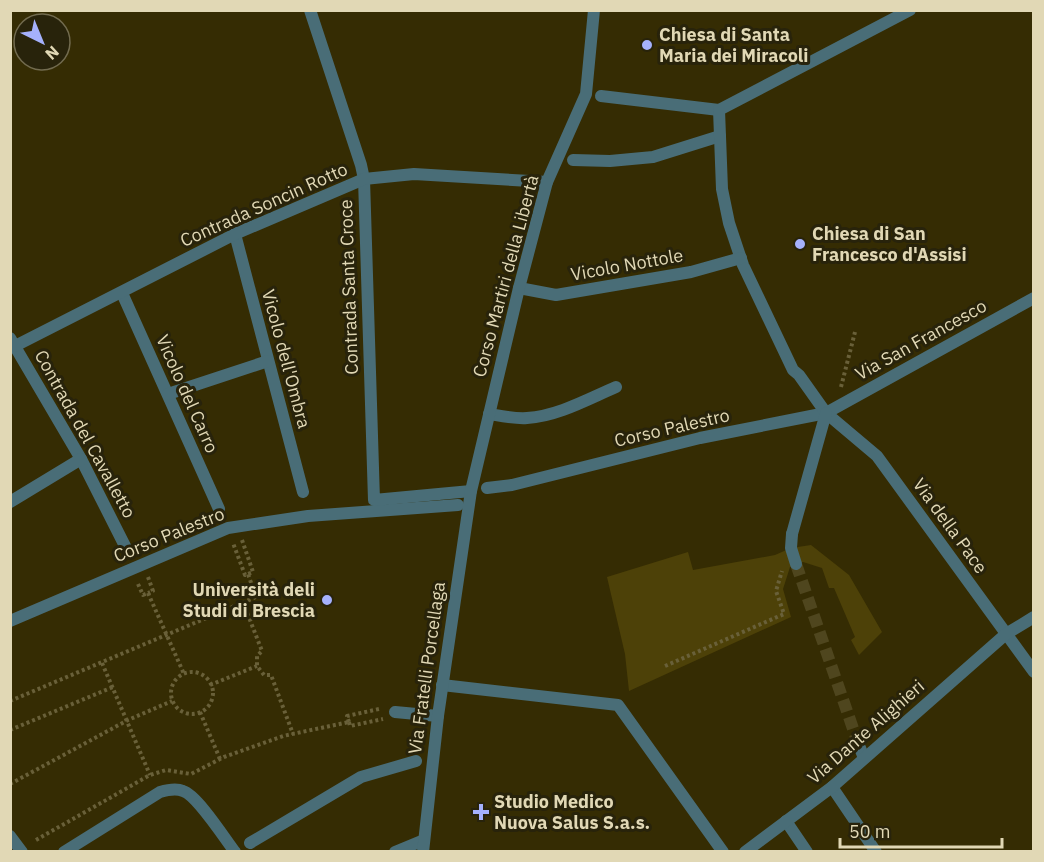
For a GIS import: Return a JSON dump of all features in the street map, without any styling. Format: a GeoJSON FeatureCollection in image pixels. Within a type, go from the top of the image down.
{"type":"FeatureCollection","features":[{"type":"Feature","properties":{"kind":"street","name":"Contrada Santa Croce"},"geometry":{"type":"LineString","coordinates":[[310,10],[362,165],[364,179],[374,500],[471,491]]}},
{"type":"Feature","properties":{"kind":"street","name":"Corso Martiri della Libertà"},"geometry":{"type":"LineString","coordinates":[[471,491],[519,288],[547,182],[586,94],[594,10]]}},
{"type":"Feature","properties":{"kind":"street"},"geometry":{"type":"LineString","coordinates":[[601,96],[718,110],[910,10]]}},
{"type":"Feature","properties":{"kind":"street","name":"Via della Pace"},"geometry":{"type":"LineString","coordinates":[[718,110],[724,203],[741,258],[793,370],[826,413],[877,456],[1034,672]]}},
{"type":"Feature","properties":{"kind":"street"},"geometry":{"type":"LineString","coordinates":[[573,160],[610,161],[653,157],[720,136]]}},
{"type":"Feature","properties":{"kind":"street","name":"Contrada Soncin Rotto"},"geometry":{"type":"LineString","coordinates":[[13,342],[122,293],[235,234],[364,179],[414,174],[547,182]]}},
{"type":"Feature","properties":{"kind":"street","name":"Vicolo dell'Ombra"},"geometry":{"type":"LineString","coordinates":[[235,234],[303,492]]}},
{"type":"Feature","properties":{"kind":"street","name":"Vicolo Nottole"},"geometry":{"type":"LineString","coordinates":[[519,288],[556,296],[691,272],[741,258]]}},
{"type":"Feature","properties":{"kind":"street","name":"Vicolo del Carro"},"geometry":{"type":"LineString","coordinates":[[122,293],[219,509]]}},
{"type":"Feature","properties":{"kind":"street","name":"Via San Francesco"},"geometry":{"type":"LineString","coordinates":[[826,413],[1034,298]]}},
{"type":"Feature","properties":{"kind":"street","name":"Contrada del Cavalletto"},"geometry":{"type":"LineString","coordinates":[[13,342],[81,459],[126,548]]}},
{"type":"Feature","properties":{"kind":"street"},"geometry":{"type":"LineString","coordinates":[[168,393],[268,361]]}},
{"type":"Feature","properties":{"kind":"street"},"geometry":{"type":"LineString","coordinates":[[489,414],[526,418],[543,416],[616,387]]}},
{"type":"Feature","properties":{"kind":"street"},"geometry":{"type":"LineString","coordinates":[[795,561],[791,548],[792,534],[826,413]]}},
{"type":"Feature","properties":{"kind":"street","name":"Corso Palestro"},"geometry":{"type":"LineString","coordinates":[[487,488],[512,485],[700,438],[826,413]]}},
{"type":"Feature","properties":{"kind":"street"},"geometry":{"type":"LineString","coordinates":[[10,502],[81,459]]}},
{"type":"Feature","properties":{"kind":"street","name":"Via Fratelli Porcellaga"},"geometry":{"type":"LineString","coordinates":[[424,846],[442,685],[471,491]]}},
{"type":"Feature","properties":{"kind":"street","name":"Corso Palestro"},"geometry":{"type":"LineString","coordinates":[[10,621],[233,527],[308,516],[458,505]]}},
{"type":"Feature","properties":{"kind":"street","name":"Via Dante Alighieri"},"geometry":{"type":"LineString","coordinates":[[745,852],[832,787],[1006,634],[1034,617]]}},
{"type":"Feature","properties":{"kind":"street"},"geometry":{"type":"LineString","coordinates":[[442,685],[618,705],[723,852]]}},
{"type":"Feature","properties":{"kind":"street"},"geometry":{"type":"LineString","coordinates":[[395,712],[438,716]]}},
{"type":"Feature","properties":{"kind":"street"},"geometry":{"type":"LineString","coordinates":[[858,743],[864,758]]}},
{"type":"Feature","properties":{"kind":"street"},"geometry":{"type":"LineString","coordinates":[[250,843],[362,777],[416,761]]}},
{"type":"Feature","properties":{"kind":"street"},"geometry":{"type":"LineString","coordinates":[[832,787],[876,852]]}},
{"type":"Feature","properties":{"kind":"street"},"geometry":{"type":"LineString","coordinates":[[64,852],[160,792],[170,790],[183,791],[194,798],[235,852]]}},
{"type":"Feature","properties":{"kind":"street"},"geometry":{"type":"LineString","coordinates":[[786,821],[807,852]]}},
{"type":"Feature","properties":{"kind":"street"},"geometry":{"type":"LineString","coordinates":[[10,836],[22,852]]}},
{"type":"Feature","properties":{"kind":"street"},"geometry":{"type":"LineString","coordinates":[[395,852],[424,846]]}},
{"type":"Feature","properties":{"kind":"path"},"geometry":{"type":"LineString","coordinates":[[842,382],[855,332]]}},
{"type":"Feature","properties":{"kind":"path"},"geometry":{"type":"LineString","coordinates":[[233,527],[245,575],[249,574]]}},
{"type":"Feature","properties":{"kind":"path"},"geometry":{"type":"LineString","coordinates":[[233,527],[253,572],[249,574]]}},
{"type":"Feature","properties":{"kind":"path"},"geometry":{"type":"LineString","coordinates":[[665,666],[784,614],[776,591],[784,563],[795,561]]}},
{"type":"Feature","properties":{"kind":"path"},"geometry":{"type":"LineString","coordinates":[[10,701],[256,597],[249,574]]}},
{"type":"Feature","properties":{"kind":"path"},"geometry":{"type":"LineString","coordinates":[[148,593],[184,674]]}},
{"type":"Feature","properties":{"kind":"path"},"geometry":{"type":"LineString","coordinates":[[243,602],[262,651],[257,656],[257,666],[264,675],[271,675],[293,734]]}},
{"type":"Feature","properties":{"kind":"path"},"geometry":{"type":"LineString","coordinates":[[102,663],[150,776]]}},
{"type":"Feature","properties":{"kind":"path"},"geometry":{"type":"LineString","coordinates":[[210,685],[257,666]]}},
{"type":"Feature","properties":{"kind":"path"},"geometry":{"type":"LineString","coordinates":[[184,674],[201,675],[210,685],[212,698],[205,709],[200,712],[181,711],[172,701],[172,687],[175,681],[184,674]]}},
{"type":"Feature","properties":{"kind":"path"},"geometry":{"type":"LineString","coordinates":[[10,730],[113,687]]}},
{"type":"Feature","properties":{"kind":"path"},"geometry":{"type":"LineString","coordinates":[[10,784],[128,720],[172,701]]}},
{"type":"Feature","properties":{"kind":"path"},"geometry":{"type":"LineString","coordinates":[[200,712],[220,759]]}},
{"type":"Feature","properties":{"kind":"path"},"geometry":{"type":"LineString","coordinates":[[36,840],[150,776],[166,770],[191,774],[220,759],[293,734],[349,722]]}},
{"type":"Feature","properties":{"kind":"shaded area"},"geometry":{"type":"Polygon","coordinates":[[[811,545],[849,575],[882,632],[859,655],[851,640],[855,637],[834,588],[829,588],[822,568],[803,562],[790,567],[783,589],[791,617],[629,691],[625,654],[607,577],[688,552],[693,570],[775,555],[791,548],[811,545]]]}},
{"type":"Feature","properties":{"kind":"tunnel"},"geometry":{"type":"LineString","coordinates":[[796,564],[858,743]]}},
{"type":"Feature","properties":{"kind":"place","name":"Chiesa di Santa Maria dei Miracoli"},"geometry":{"type":"Point","coordinates":[647,45]}},
{"type":"Feature","properties":{"kind":"place","name":"Chiesa di San Francesco d'Assisi"},"geometry":{"type":"Point","coordinates":[800,244]}},
{"type":"Feature","properties":{"kind":"place","name":"Università deli Studi di Brescia"},"geometry":{"type":"Point","coordinates":[327,600]}},
{"type":"Feature","properties":{"kind":"place","name":"Studio Medico Nuova Salus S.a.s."},"geometry":{"type":"Point","coordinates":[481,812]}}]}
